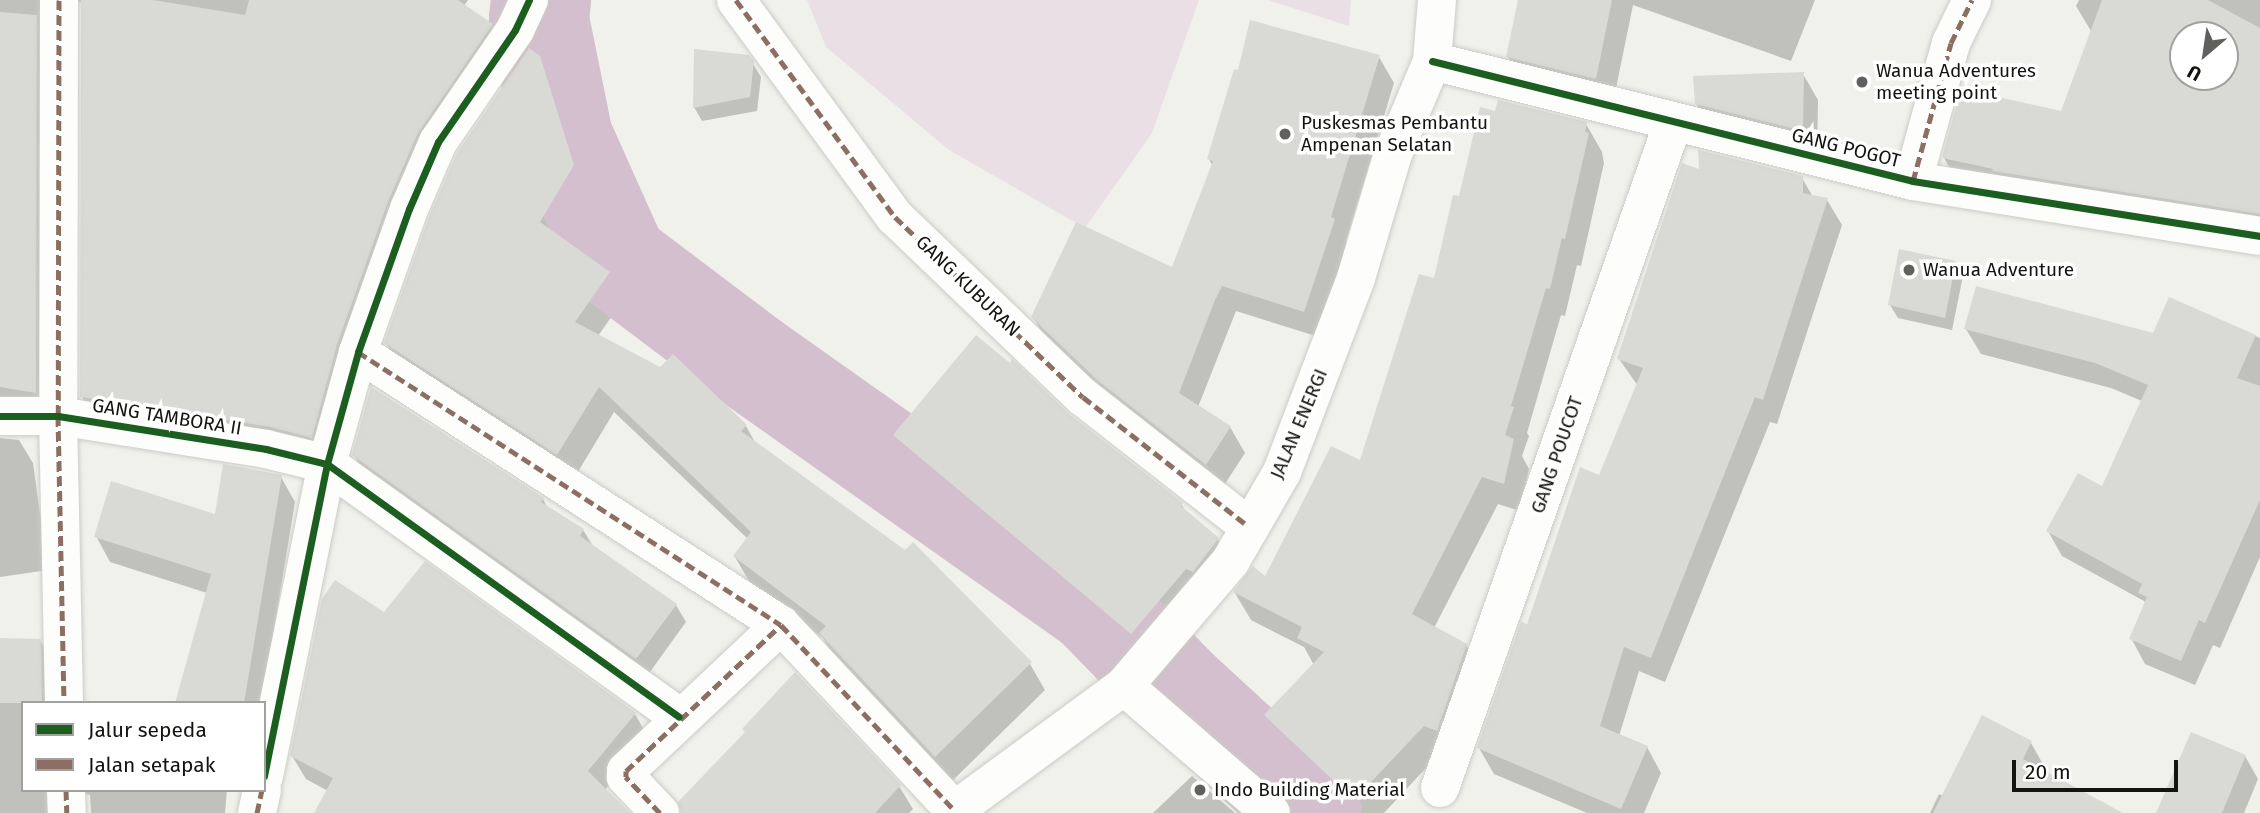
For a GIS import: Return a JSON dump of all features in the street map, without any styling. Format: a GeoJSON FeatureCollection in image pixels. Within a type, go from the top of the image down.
{"type":"FeatureCollection","features":[{"type":"Feature","properties":{"kind":"main road"},"geometry":{"type":"LineString","coordinates":[[59,0],[58,416],[64,701]]}},
{"type":"Feature","properties":{"kind":"main road"},"geometry":{"type":"LineString","coordinates":[[266,766],[327,464],[358,352],[409,209],[438,142],[514,30],[529,0]]}},
{"type":"Feature","properties":{"kind":"main road","name":"GANG KUBURAN"},"geometry":{"type":"LineString","coordinates":[[736,0],[895,217],[1083,397],[1248,526]]}},
{"type":"Feature","properties":{"kind":"main road","name":"JALAN ENERGI"},"geometry":{"type":"LineString","coordinates":[[953,812],[1128,682],[1190,613],[1230,562],[1248,526],[1282,472],[1356,278],[1393,154],[1432,61],[1437,0]]}},
{"type":"Feature","properties":{"kind":"main road"},"geometry":{"type":"LineString","coordinates":[[1913,181],[1951,43],[1972,0]]}},
{"type":"Feature","properties":{"kind":"main road","name":"GANG POGOT"},"geometry":{"type":"LineString","coordinates":[[1432,61],[1913,181],[2260,236]]}},
{"type":"Feature","properties":{"kind":"main road","name":"GANG POUCOT"},"geometry":{"type":"LineString","coordinates":[[1440,788],[1673,123]]}},
{"type":"Feature","properties":{"kind":"main road"},"geometry":{"type":"LineString","coordinates":[[358,352],[781,625],[953,812]]}},
{"type":"Feature","properties":{"kind":"main road","name":"GANG TAMBORA II"},"geometry":{"type":"LineString","coordinates":[[0,416],[58,416],[266,449],[327,464]]}},
{"type":"Feature","properties":{"kind":"main road"},"geometry":{"type":"LineString","coordinates":[[327,464],[679,717]]}},
{"type":"Feature","properties":{"kind":"main road"},"geometry":{"type":"LineString","coordinates":[[660,813],[626,777],[626,771],[679,717],[781,625]]}},
{"type":"Feature","properties":{"kind":"main road"},"geometry":{"type":"LineString","coordinates":[[1128,682],[1271,813]]}},
{"type":"Feature","properties":{"kind":"main road"},"geometry":{"type":"LineString","coordinates":[[66,792],[67,813]]}},
{"type":"Feature","properties":{"kind":"main road"},"geometry":{"type":"LineString","coordinates":[[257,813],[262,792]]}},
{"type":"Feature","properties":{"kind":"shaded area"},"geometry":{"type":"Polygon","coordinates":[[[807,0],[1199,0],[1152,133],[1085,228],[949,150],[826,47],[807,0]]]}},
{"type":"Feature","properties":{"kind":"shaded area"},"geometry":{"type":"Polygon","coordinates":[[[1268,0],[1351,0],[1349,26],[1268,0]]]}},
{"type":"Feature","properties":{"kind":"building"},"geometry":{"type":"Polygon","coordinates":[[[81,0],[153,0],[245,15],[249,0],[458,0],[493,24],[418,133],[388,202],[337,345],[312,438],[270,427],[80,397],[81,0]]]}},
{"type":"Feature","properties":{"kind":"building"},"geometry":{"type":"Polygon","coordinates":[[[1518,0],[1612,0],[1596,79],[1506,57],[1518,0]]]}},
{"type":"Feature","properties":{"kind":"building"},"geometry":{"type":"Polygon","coordinates":[[[2102,0],[2208,0],[2260,28],[2260,214],[1992,171],[1993,169],[1942,158],[1961,89],[2061,111],[2102,0]]]}},
{"type":"Feature","properties":{"kind":"building"},"geometry":{"type":"Polygon","coordinates":[[[0,12],[37,15],[36,393],[0,387],[0,12]]]}},
{"type":"Feature","properties":{"kind":"building"},"geometry":{"type":"Polygon","coordinates":[[[1250,20],[1380,55],[1331,217],[1335,219],[1304,312],[1222,286],[1215,300],[1179,393],[1231,426],[1206,465],[1097,380],[1031,317],[1076,222],[1172,267],[1213,161],[1207,159],[1234,69],[1238,70],[1250,20]]]}},
{"type":"Feature","properties":{"kind":"building"},"geometry":{"type":"Polygon","coordinates":[[[529,48],[540,56],[574,165],[540,222],[610,272],[575,322],[660,367],[673,354],[747,425],[741,431],[905,550],[913,542],[1032,662],[935,757],[819,633],[826,626],[733,556],[751,532],[599,387],[557,455],[384,343],[429,217],[457,153],[529,48]]]}},
{"type":"Feature","properties":{"kind":"building"},"geometry":{"type":"Polygon","coordinates":[[[694,49],[749,55],[754,61],[750,97],[693,108],[694,49]]]}},
{"type":"Feature","properties":{"kind":"building"},"geometry":{"type":"Polygon","coordinates":[[[1804,72],[1803,131],[1695,104],[1693,76],[1804,72]]]}},
{"type":"Feature","properties":{"kind":"building"},"geometry":{"type":"Polygon","coordinates":[[[1498,100],[1587,122],[1585,132],[1589,133],[1565,239],[1562,238],[1550,289],[1546,288],[1511,406],[1514,407],[1505,435],[1514,439],[1504,484],[1482,477],[1412,614],[1467,644],[1437,731],[1424,726],[1354,800],[1264,715],[1324,652],[1297,638],[1302,627],[1233,592],[1253,566],[1265,576],[1331,446],[1360,460],[1419,274],[1434,278],[1453,195],[1459,196],[1480,107],[1495,111],[1498,100]]]}},
{"type":"Feature","properties":{"kind":"building"},"geometry":{"type":"Polygon","coordinates":[[[1698,150],[1803,176],[1803,193],[1828,198],[1763,400],[1755,397],[1651,658],[1624,647],[1600,726],[1648,746],[1621,809],[1477,748],[1521,622],[1527,624],[1580,467],[1599,475],[1643,368],[1617,359],[1682,163],[1699,169],[1698,150]]]}},
{"type":"Feature","properties":{"kind":"building"},"geometry":{"type":"Polygon","coordinates":[[[1899,249],[1956,261],[1945,318],[1888,305],[1899,249]]]}},
{"type":"Feature","properties":{"kind":"building"},"geometry":{"type":"Polygon","coordinates":[[[1976,286],[2153,333],[2169,297],[2256,335],[2237,378],[2260,386],[2260,500],[2205,623],[2199,620],[2181,661],[2129,639],[2147,597],[2138,593],[2142,584],[2046,531],[2078,473],[2102,486],[2148,385],[2095,363],[1964,329],[1976,286]]]}},
{"type":"Feature","properties":{"kind":"building"},"geometry":{"type":"Polygon","coordinates":[[[976,335],[1010,363],[1012,359],[1069,414],[1183,503],[1181,506],[1219,538],[1193,572],[1186,569],[1131,634],[893,435],[976,335]]]}},
{"type":"Feature","properties":{"kind":"building"},"geometry":{"type":"Polygon","coordinates":[[[371,387],[544,498],[541,502],[584,529],[580,536],[677,604],[636,659],[352,455],[371,387]]]}},
{"type":"Feature","properties":{"kind":"building"},"geometry":{"type":"Polygon","coordinates":[[[223,464],[282,475],[244,701],[176,701],[211,574],[94,537],[111,481],[215,514],[223,464]]]}},
{"type":"Feature","properties":{"kind":"building"},"geometry":{"type":"Polygon","coordinates":[[[425,561],[636,713],[588,771],[630,813],[314,813],[333,778],[290,756],[322,599],[335,580],[384,612],[425,561]]]}},
{"type":"Feature","properties":{"kind":"building"},"geometry":{"type":"Polygon","coordinates":[[[0,638],[41,639],[42,701],[0,703],[0,638]]]}},
{"type":"Feature","properties":{"kind":"building"},"geometry":{"type":"Polygon","coordinates":[[[795,672],[901,785],[875,813],[681,813],[678,802],[745,732],[742,729],[795,672]]]}},
{"type":"Feature","properties":{"kind":"building"},"geometry":{"type":"Polygon","coordinates":[[[1982,715],[2032,741],[2023,759],[2123,813],[1933,813],[1982,715]]]}},
{"type":"Feature","properties":{"kind":"building"},"geometry":{"type":"Polygon","coordinates":[[[2191,732],[2246,755],[2222,813],[2156,813],[2191,732]]]}},
{"type":"Feature","properties":{"kind":"waterway"},"geometry":{"type":"LineString","coordinates":[[541,0],[539,20],[563,138],[618,261],[752,362],[1095,605],[1177,689],[1312,813]]}},
{"type":"Feature","properties":{"kind":"marked path"},"geometry":{"type":"LineString","coordinates":[[59,0],[58,416],[64,701]]}},
{"type":"Feature","properties":{"kind":"marked path"},"geometry":{"type":"LineString","coordinates":[[736,0],[895,217],[1083,397],[1248,526]]}},
{"type":"Feature","properties":{"kind":"marked path"},"geometry":{"type":"LineString","coordinates":[[1913,181],[1951,43],[1972,0]]}},
{"type":"Feature","properties":{"kind":"marked path"},"geometry":{"type":"LineString","coordinates":[[358,352],[781,625],[955,811]]}},
{"type":"Feature","properties":{"kind":"marked path"},"geometry":{"type":"LineString","coordinates":[[660,813],[626,777],[626,771],[781,625]]}},
{"type":"Feature","properties":{"kind":"marked path"},"geometry":{"type":"LineString","coordinates":[[66,792],[67,813]]}},
{"type":"Feature","properties":{"kind":"marked path"},"geometry":{"type":"LineString","coordinates":[[257,813],[262,792]]}},
{"type":"Feature","properties":{"kind":"cycle path"},"geometry":{"type":"LineString","coordinates":[[266,766],[327,464],[358,352],[409,209],[438,142],[515,30],[529,0]]}},
{"type":"Feature","properties":{"kind":"cycle path"},"geometry":{"type":"LineString","coordinates":[[1432,61],[1913,181],[2260,236]]}},
{"type":"Feature","properties":{"kind":"cycle path"},"geometry":{"type":"LineString","coordinates":[[0,416],[58,416],[266,449],[327,464],[679,717]]}},
{"type":"Feature","properties":{"kind":"place","name":"Wanua Adventures meeting point"},"geometry":{"type":"Point","coordinates":[1862,82]}},
{"type":"Feature","properties":{"kind":"place","name":"Puskesmas Pembantu Ampenan Selatan"},"geometry":{"type":"Point","coordinates":[1285,134]}},
{"type":"Feature","properties":{"kind":"place","name":"Wanua Adventure"},"geometry":{"type":"Point","coordinates":[1909,270]}},
{"type":"Feature","properties":{"kind":"place","name":"Indo Building Material"},"geometry":{"type":"Point","coordinates":[1200,790]}}]}
